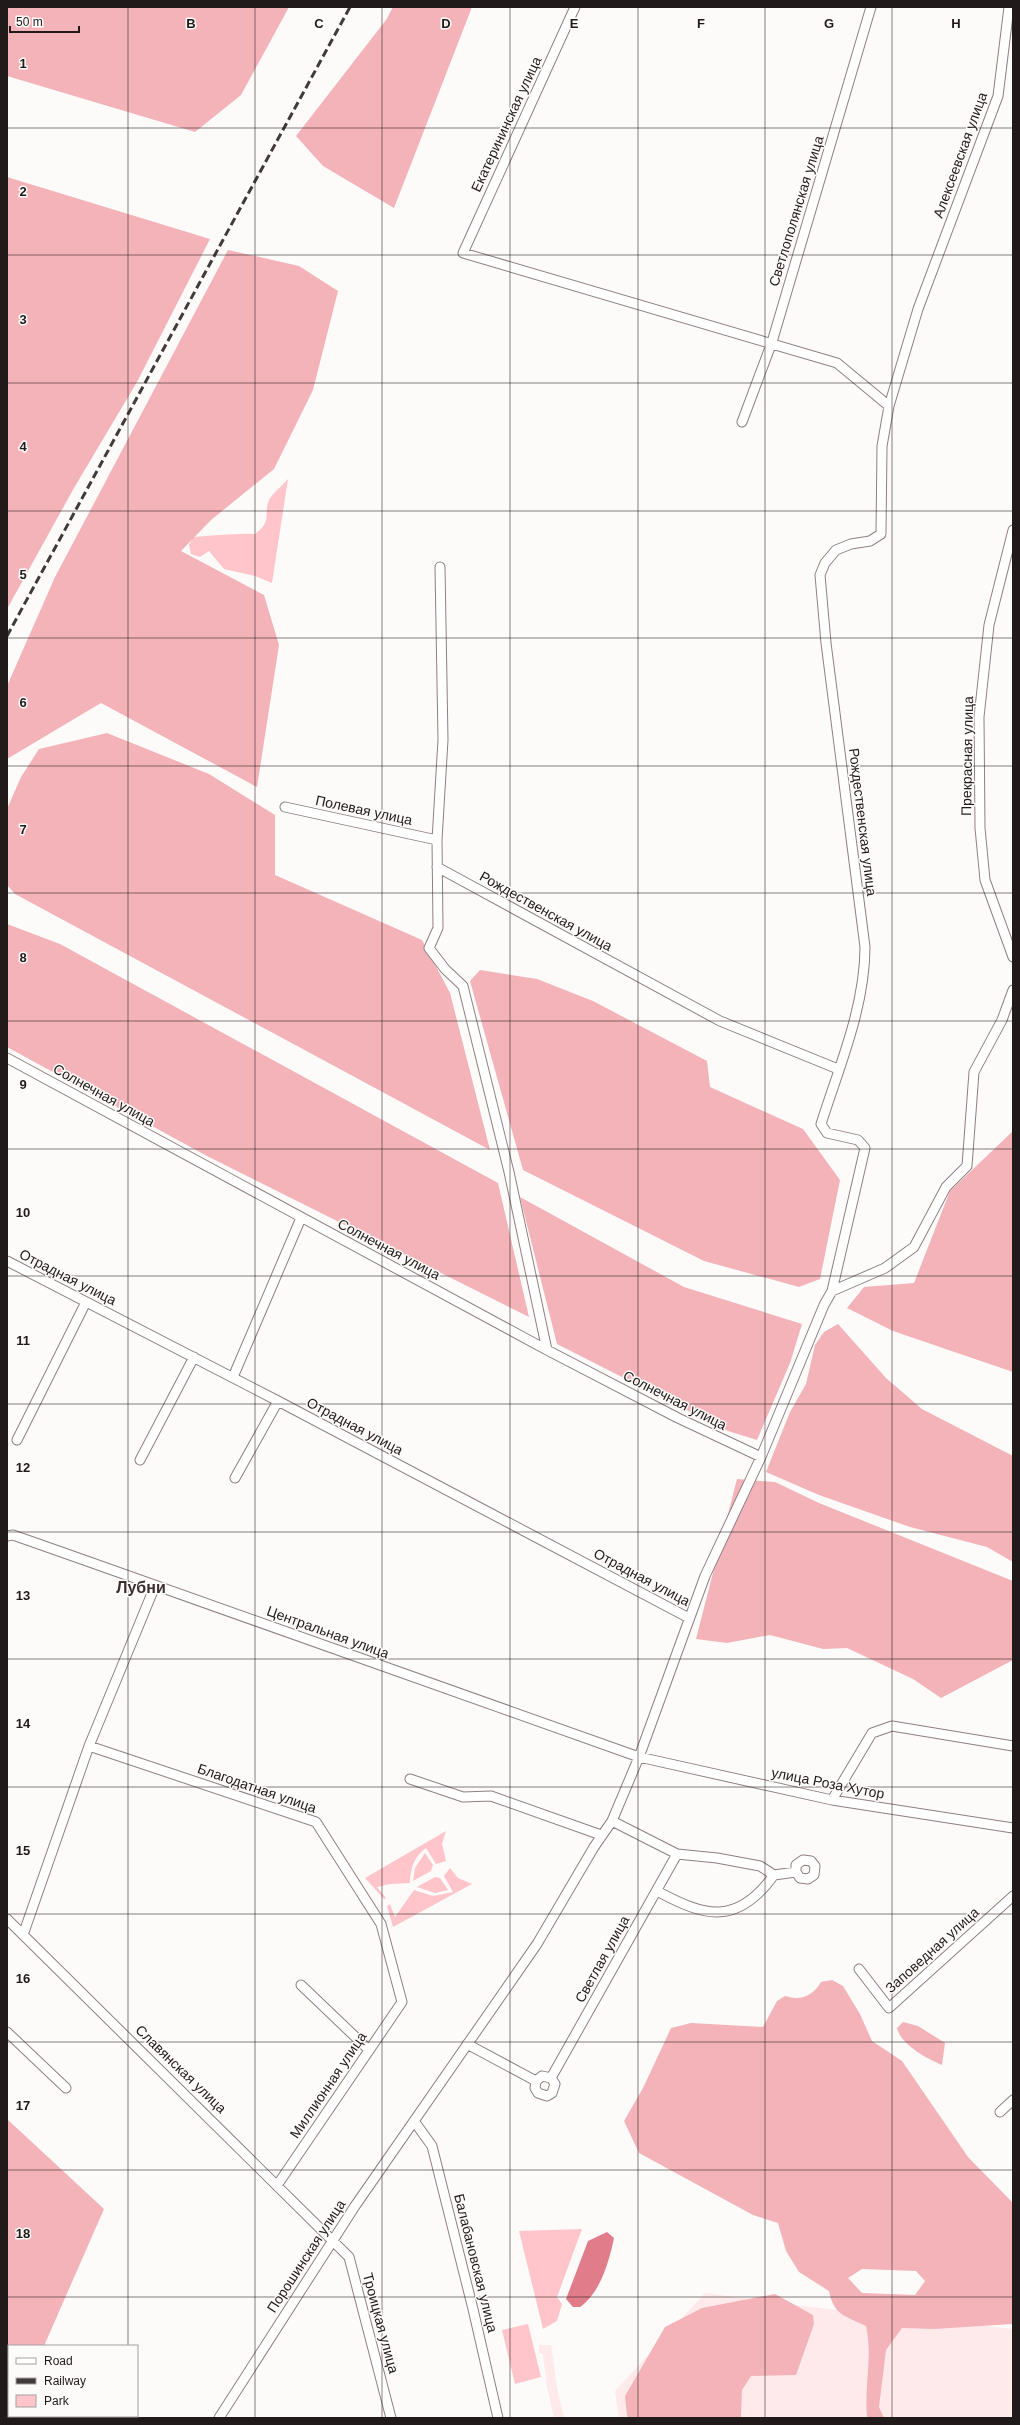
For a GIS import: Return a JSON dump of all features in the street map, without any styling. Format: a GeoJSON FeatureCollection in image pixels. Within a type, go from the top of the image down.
{"type":"FeatureCollection","features":[{"type":"Feature","properties":{"kind":"street","name":"Екатерининская улица"},"geometry":{"type":"LineString","coordinates":[[575,7],[463,253],[772,342]]}},
{"type":"Feature","properties":{"kind":"street","name":"Светлополянская улица"},"geometry":{"type":"LineString","coordinates":[[742,422],[772,342],[871,7]]}},
{"type":"Feature","properties":{"kind":"street","name":"Алексеевская улица"},"geometry":{"type":"LineString","coordinates":[[820,576],[825,563],[836,550],[851,544],[870,541],[881,534],[882,446],[889,406],[918,309],[998,96],[1009,7]]}},
{"type":"Feature","properties":{"kind":"street"},"geometry":{"type":"LineString","coordinates":[[772,342],[837,363],[889,406]]}},
{"type":"Feature","properties":{"kind":"street","name":"Прекрасная улица"},"geometry":{"type":"LineString","coordinates":[[1013,530],[989,625],[979,717],[980,828],[985,880],[1013,957]]}},
{"type":"Feature","properties":{"kind":"street"},"geometry":{"type":"LineString","coordinates":[[440,567],[442,740],[437,840],[438,928],[429,948],[445,969],[463,986],[509,1172],[547,1350]]}},
{"type":"Feature","properties":{"kind":"street","name":"Рождественская улица"},"geometry":{"type":"LineString","coordinates":[[820,576],[826,642],[865,947],[865,972],[859,1003],[821,1124]]}},
{"type":"Feature","properties":{"kind":"street","name":"Полевая улица"},"geometry":{"type":"LineString","coordinates":[[285,807],[437,840]]}},
{"type":"Feature","properties":{"kind":"street","name":"Рождественская улица"},"geometry":{"type":"LineString","coordinates":[[437,867],[720,1021],[838,1070]]}},
{"type":"Feature","properties":{"kind":"street"},"geometry":{"type":"LineString","coordinates":[[832,1291],[885,1268],[914,1247],[946,1187],[960,1175],[967,1166],[969,1160],[974,1072],[1002,1020],[1013,990]]}},
{"type":"Feature","properties":{"kind":"street","name":"Солнечная улица"},"geometry":{"type":"LineString","coordinates":[[7,1058],[547,1350],[678,1418],[761,1457]]}},
{"type":"Feature","properties":{"kind":"street","name":"Порошинская улица"},"geometry":{"type":"LineString","coordinates":[[219,2418],[295,2297],[334,2241],[419,2112],[537,1944],[601,1835],[612,1821],[639,1757],[705,1576],[761,1457],[824,1305],[832,1291],[865,1148],[858,1140],[827,1133],[821,1124]]}},
{"type":"Feature","properties":{"kind":"street"},"geometry":{"type":"LineString","coordinates":[[233,1377],[301,1218]]}},
{"type":"Feature","properties":{"kind":"street","name":"Отрадная улица"},"geometry":{"type":"LineString","coordinates":[[7,1261],[233,1377],[689,1618]]}},
{"type":"Feature","properties":{"kind":"street"},"geometry":{"type":"LineString","coordinates":[[17,1440],[86,1302]]}},
{"type":"Feature","properties":{"kind":"street"},"geometry":{"type":"LineString","coordinates":[[140,1460],[194,1357]]}},
{"type":"Feature","properties":{"kind":"street"},"geometry":{"type":"LineString","coordinates":[[235,1478],[278,1401]]}},
{"type":"Feature","properties":{"kind":"street","name":"Центральная улица"},"geometry":{"type":"LineString","coordinates":[[7,1536],[13,1536],[639,1757]]}},
{"type":"Feature","properties":{"kind":"street"},"geometry":{"type":"LineString","coordinates":[[23,1935],[88,1746],[155,1586]]}},
{"type":"Feature","properties":{"kind":"street"},"geometry":{"type":"LineString","coordinates":[[832,1800],[872,1733],[892,1726],[1013,1746]]}},
{"type":"Feature","properties":{"kind":"street","name":"Благодатная улица"},"geometry":{"type":"LineString","coordinates":[[88,1746],[316,1822],[380,1924],[402,2002]]}},
{"type":"Feature","properties":{"kind":"street","name":"улица Роза Хутор"},"geometry":{"type":"LineString","coordinates":[[639,1757],[832,1800],[1013,1828]]}},
{"type":"Feature","properties":{"kind":"street"},"geometry":{"type":"LineString","coordinates":[[410,1779],[463,1797],[491,1796],[601,1835]]}},
{"type":"Feature","properties":{"kind":"street"},"geometry":{"type":"LineString","coordinates":[[612,1821],[677,1854],[702,1855],[760,1866],[774,1875]]}},
{"type":"Feature","properties":{"kind":"street","name":"Светлая улица"},"geometry":{"type":"LineString","coordinates":[[536,2081],[535,2088],[538,2093],[547,2096],[552,2093],[555,2087],[552,2078],[677,1854]]}},
{"type":"Feature","properties":{"kind":"street"},"geometry":{"type":"LineString","coordinates":[[657,1891],[701,1910],[723,1913],[731,1912],[748,1900],[774,1875],[796,1872]]}},
{"type":"Feature","properties":{"kind":"street","name":"Заповедная улица"},"geometry":{"type":"LineString","coordinates":[[859,1969],[889,2008],[1013,1896]]}},
{"type":"Feature","properties":{"kind":"street","name":"Славянская улица"},"geometry":{"type":"LineString","coordinates":[[7,1919],[278,2184],[334,2241]]}},
{"type":"Feature","properties":{"kind":"street"},"geometry":{"type":"LineString","coordinates":[[301,1985],[368,2049]]}},
{"type":"Feature","properties":{"kind":"street","name":"Миллионная улица"},"geometry":{"type":"LineString","coordinates":[[278,2184],[368,2049],[402,2002]]}},
{"type":"Feature","properties":{"kind":"street"},"geometry":{"type":"LineString","coordinates":[[7,2032],[66,2088]]}},
{"type":"Feature","properties":{"kind":"street"},"geometry":{"type":"LineString","coordinates":[[467,2044],[536,2081],[542,2076],[552,2078]]}},
{"type":"Feature","properties":{"kind":"street"},"geometry":{"type":"LineString","coordinates":[[1000,2112],[1013,2100]]}},
{"type":"Feature","properties":{"kind":"street","name":"Балабановская улица"},"geometry":{"type":"LineString","coordinates":[[414,2121],[432,2146],[498,2418]]}},
{"type":"Feature","properties":{"kind":"street","name":"Троицкая улица"},"geometry":{"type":"LineString","coordinates":[[334,2241],[349,2257],[391,2418]]}},
{"type":"Feature","properties":{"kind":"shaded area"},"geometry":{"type":"Polygon","coordinates":[[[7,7],[289,7],[241,95],[195,132],[7,76],[7,7]]]}},
{"type":"Feature","properties":{"kind":"shaded area"},"geometry":{"type":"Polygon","coordinates":[[[393,7],[472,7],[394,208],[323,166],[296,136],[386,20],[393,7]]]}},
{"type":"Feature","properties":{"kind":"shaded area"},"geometry":{"type":"Polygon","coordinates":[[[7,177],[210,239],[137,382],[74,488],[7,609],[7,177]]]}},
{"type":"Feature","properties":{"kind":"shaded area"},"geometry":{"type":"Polygon","coordinates":[[[228,250],[299,266],[338,291],[313,390],[274,469],[211,520],[181,551],[264,595],[279,645],[257,787],[101,703],[7,759],[7,686],[55,577],[228,250]]]}},
{"type":"Feature","properties":{"kind":"shaded area"},"geometry":{"type":"Polygon","coordinates":[[[107,733],[209,774],[275,815],[275,875],[422,940],[450,993],[490,1150],[15,894],[7,885],[7,809],[21,777],[39,749],[107,733]]]}},
{"type":"Feature","properties":{"kind":"shaded area"},"geometry":{"type":"Polygon","coordinates":[[[7,924],[60,944],[498,1183],[529,1317],[207,1156],[7,1047],[7,924]]]}},
{"type":"Feature","properties":{"kind":"shaded area"},"geometry":{"type":"Polygon","coordinates":[[[480,970],[537,979],[593,1001],[707,1061],[710,1087],[803,1129],[840,1180],[820,1279],[799,1287],[704,1261],[523,1170],[470,981],[480,970]]]}},
{"type":"Feature","properties":{"kind":"shaded area"},"geometry":{"type":"Polygon","coordinates":[[[1013,1131],[1013,1372],[893,1331],[847,1308],[864,1287],[914,1283],[950,1191],[1013,1131]]]}},
{"type":"Feature","properties":{"kind":"shaded area"},"geometry":{"type":"Polygon","coordinates":[[[520,1197],[684,1287],[802,1324],[790,1363],[757,1440],[728,1431],[557,1344],[520,1197]]]}},
{"type":"Feature","properties":{"kind":"shaded area"},"geometry":{"type":"Polygon","coordinates":[[[838,1324],[886,1378],[922,1409],[1013,1456],[1013,1562],[987,1547],[910,1527],[819,1495],[766,1472],[790,1412],[806,1384],[815,1345],[824,1332],[838,1324]]]}},
{"type":"Feature","properties":{"kind":"shaded area"},"geometry":{"type":"Polygon","coordinates":[[[737,1479],[775,1482],[819,1503],[1013,1581],[1013,1660],[941,1698],[913,1679],[847,1648],[823,1649],[770,1635],[727,1643],[696,1639],[737,1479]]]}},
{"type":"Feature","properties":{"kind":"shaded area"},"geometry":{"type":"Polygon","coordinates":[[[832,1980],[843,1986],[860,2014],[872,2041],[902,2061],[968,2157],[1013,2203],[1013,2324],[934,2329],[902,2328],[886,2350],[879,2407],[884,2418],[868,2418],[867,2416],[866,2405],[869,2348],[866,2326],[842,2314],[834,2306],[829,2291],[799,2272],[786,2251],[778,2223],[753,2215],[639,2153],[624,2121],[643,2088],[671,2028],[691,2023],[763,2027],[777,2001],[785,1996],[796,1998],[806,1996],[814,1991],[821,1982],[832,1980]],[[862,2269],[848,2278],[862,2293],[915,2295],[925,2281],[916,2271],[862,2269]]]}},
{"type":"Feature","properties":{"kind":"shaded area"},"geometry":{"type":"Polygon","coordinates":[[[903,2022],[918,2026],[945,2043],[942,2065],[922,2055],[903,2040],[897,2028],[903,2022]]]}},
{"type":"Feature","properties":{"kind":"shaded area"},"geometry":{"type":"Polygon","coordinates":[[[7,2119],[104,2209],[44,2345],[8,2345],[8,2417],[12,2417],[7,2418],[7,2119]]]}},
{"type":"Feature","properties":{"kind":"shaded area"},"geometry":{"type":"Polygon","coordinates":[[[607,2232],[614,2238],[603,2276],[593,2294],[587,2301],[580,2307],[573,2307],[566,2299],[588,2241],[607,2232]]]}},
{"type":"Feature","properties":{"kind":"shaded area"},"geometry":{"type":"Polygon","coordinates":[[[705,2293],[828,2309],[1013,2329],[1013,2418],[619,2418],[615,2391],[705,2293]]]}},
{"type":"Feature","properties":{"kind":"shaded area"},"geometry":{"type":"Polygon","coordinates":[[[775,2294],[813,2315],[814,2324],[796,2375],[751,2376],[742,2390],[741,2418],[629,2418],[627,2416],[625,2396],[665,2327],[702,2308],[775,2294]]]}},
{"type":"Feature","properties":{"kind":"shaded area"},"geometry":{"type":"Polygon","coordinates":[[[539,2345],[551,2345],[557,2388],[564,2418],[554,2418],[547,2387],[543,2354],[539,2353],[539,2345]]]}},
{"type":"Feature","properties":{"kind":"green space"},"geometry":{"type":"Polygon","coordinates":[[[288,479],[272,583],[255,576],[224,569],[209,551],[200,557],[191,554],[189,545],[193,537],[255,534],[264,525],[270,498],[288,479]]]}},
{"type":"Feature","properties":{"kind":"green space"},"geometry":{"type":"Polygon","coordinates":[[[446,1831],[442,1844],[446,1861],[436,1864],[426,1848],[415,1860],[410,1883],[390,1884],[377,1887],[386,1898],[384,1899],[365,1878],[446,1831]]]}},
{"type":"Feature","properties":{"kind":"green space"},"geometry":{"type":"Polygon","coordinates":[[[425,1853],[433,1865],[431,1871],[413,1881],[415,1868],[425,1853]]]}},
{"type":"Feature","properties":{"kind":"green space"},"geometry":{"type":"Polygon","coordinates":[[[450,1868],[458,1878],[472,1884],[393,1927],[387,1906],[390,1904],[395,1917],[414,1890],[433,1896],[453,1892],[444,1876],[450,1868]]]}},
{"type":"Feature","properties":{"kind":"green space"},"geometry":{"type":"Polygon","coordinates":[[[435,1877],[440,1878],[448,1890],[435,1893],[417,1887],[435,1877]]]}},
{"type":"Feature","properties":{"kind":"green space"},"geometry":{"type":"Polygon","coordinates":[[[582,2229],[557,2297],[562,2304],[557,2321],[543,2329],[519,2231],[582,2229]]]}},
{"type":"Feature","properties":{"kind":"green space"},"geometry":{"type":"Polygon","coordinates":[[[528,2324],[541,2377],[515,2384],[502,2330],[528,2324]]]}},
{"type":"Feature","properties":{"kind":"railway"},"geometry":{"type":"LineString","coordinates":[[7,636],[350,7]]}},
{"type":"Feature","properties":{"kind":"district","name":"Лубни"},"geometry":{"type":"Point","coordinates":[141,1587]}}]}
